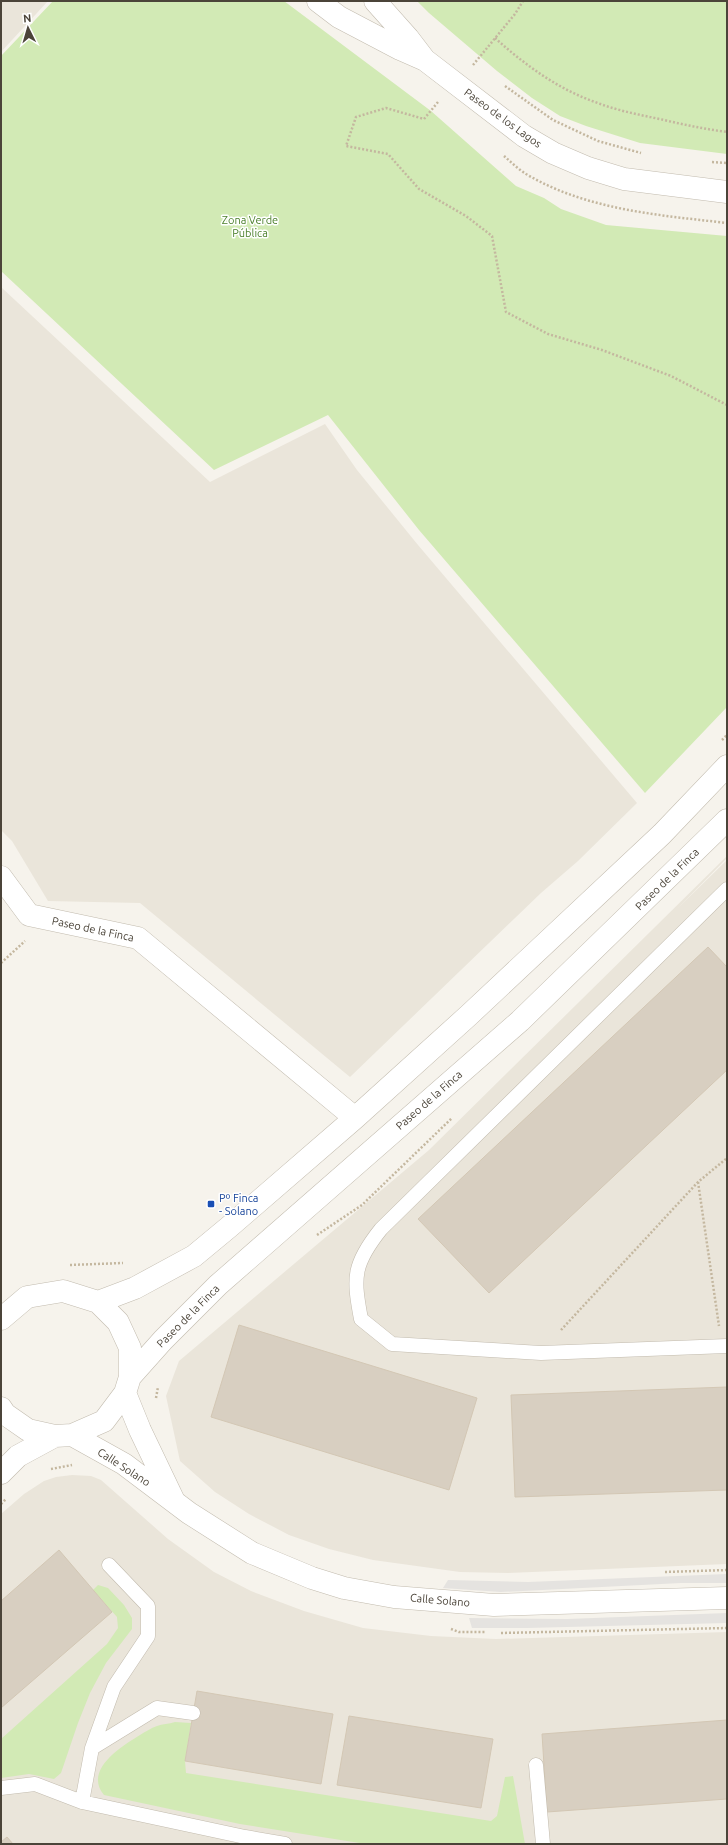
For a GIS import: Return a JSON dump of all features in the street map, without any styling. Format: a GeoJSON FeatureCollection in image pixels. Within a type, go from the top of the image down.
{"type":"FeatureCollection","features":[{"type":"Feature","properties":{"kind":"street","name":"Paseo de los Lagos"},"geometry":{"type":"LineString","coordinates":[[318,1],[340,17],[400,49],[425,60],[524,136],[553,153],[588,168],[624,178],[727,192]]}},
{"type":"Feature","properties":{"kind":"street","name":"Paseo de los Lagos"},"geometry":{"type":"LineString","coordinates":[[375,1],[408,38],[425,60]]}},
{"type":"Feature","properties":{"kind":"street"},"geometry":{"type":"LineString","coordinates":[[98,1302],[135,1288],[194,1256],[356,1118],[662,834],[727,766]]}},
{"type":"Feature","properties":{"kind":"street","name":"Paseo de la Finca"},"geometry":{"type":"LineString","coordinates":[[64,1436],[104,1421],[127,1385],[162,1340],[218,1285],[520,1020],[727,820]]}},
{"type":"Feature","properties":{"kind":"street","name":"Paseo de la Finca"},"geometry":{"type":"LineString","coordinates":[[1,877],[28,915],[138,938],[356,1118]]}},
{"type":"Feature","properties":{"kind":"street"},"geometry":{"type":"LineString","coordinates":[[1,1319],[27,1297],[63,1291],[98,1302],[118,1322],[130,1348],[127,1385]]}},
{"type":"Feature","properties":{"kind":"street","name":"Calle Solano"},"geometry":{"type":"LineString","coordinates":[[127,1385],[140,1430],[175,1502]]}},
{"type":"Feature","properties":{"kind":"street","name":"Calle Solano"},"geometry":{"type":"LineString","coordinates":[[1,1408],[5,1414],[28,1430],[64,1436],[124,1464],[220,1534],[252,1553],[312,1578],[344,1588],[394,1597],[494,1605],[727,1598]]}},
{"type":"Feature","properties":{"kind":"street"},"geometry":{"type":"LineString","coordinates":[[1,1473],[18,1456],[64,1436]]}},
{"type":"Feature","properties":{"kind":"lane"},"geometry":{"type":"LineString","coordinates":[[724,1346],[541,1353],[392,1344],[361,1320],[356,1293],[357,1270],[366,1248],[381,1229],[727,889]]}},
{"type":"Feature","properties":{"kind":"lane"},"geometry":{"type":"LineString","coordinates":[[82,1802],[92,1748],[114,1686],[148,1636],[148,1606],[108,1565]]}},
{"type":"Feature","properties":{"kind":"lane"},"geometry":{"type":"LineString","coordinates":[[92,1748],[157,1708],[193,1713]]}},
{"type":"Feature","properties":{"kind":"lane"},"geometry":{"type":"LineString","coordinates":[[536,1765],[543,1844]]}},
{"type":"Feature","properties":{"kind":"lane"},"geometry":{"type":"LineString","coordinates":[[1,1788],[35,1784],[82,1802],[284,1844]]}},
{"type":"Feature","properties":{"kind":"path"},"geometry":{"type":"LineString","coordinates":[[524,1],[495,38],[424,119],[386,108],[356,117],[346,146],[388,154],[419,189],[466,216],[492,236],[506,312],[548,334],[602,350],[670,376],[727,405]]}},
{"type":"Feature","properties":{"kind":"path"},"geometry":{"type":"LineString","coordinates":[[495,38],[521,61],[547,78],[594,102],[624,111],[695,128],[727,132]]}},
{"type":"Feature","properties":{"kind":"path"},"geometry":{"type":"LineString","coordinates":[[718,744],[727,735]]}},
{"type":"Feature","properties":{"kind":"path"},"geometry":{"type":"LineString","coordinates":[[314,1238],[362,1205],[457,1113]]}},
{"type":"Feature","properties":{"kind":"path"},"geometry":{"type":"LineString","coordinates":[[541,1353],[698,1182],[727,1158]]}},
{"type":"Feature","properties":{"kind":"path"},"geometry":{"type":"LineString","coordinates":[[698,1182],[724,1346]]}},
{"type":"Feature","properties":{"kind":"path"},"geometry":{"type":"LineString","coordinates":[[65,1265],[129,1263]]}},
{"type":"Feature","properties":{"kind":"path"},"geometry":{"type":"LineString","coordinates":[[155,1403],[158,1384]]}},
{"type":"Feature","properties":{"kind":"path"},"geometry":{"type":"LineString","coordinates":[[48,1470],[77,1466]]}},
{"type":"Feature","properties":{"kind":"path"},"geometry":{"type":"LineString","coordinates":[[1,1504],[11,1495]]}},
{"type":"Feature","properties":{"kind":"path"},"geometry":{"type":"LineString","coordinates":[[661,1572],[727,1570]]}},
{"type":"Feature","properties":{"kind":"shaded area"},"geometry":{"type":"Polygon","coordinates":[[[1,1],[48,1],[1,52],[1,1]]]}},
{"type":"Feature","properties":{"kind":"shaded area"},"geometry":{"type":"Polygon","coordinates":[[[1,287],[210,482],[325,424],[357,470],[418,545],[637,803],[578,861],[541,893],[350,1077],[140,903],[48,901],[12,841],[1,830],[1,287]]]}},
{"type":"Feature","properties":{"kind":"shaded area"},"geometry":{"type":"Polygon","coordinates":[[[727,856],[727,858],[678,908],[727,860],[727,1564],[508,1573],[460,1572],[373,1560],[329,1549],[289,1535],[249,1514],[215,1492],[180,1461],[166,1396],[179,1361],[429,1150],[727,856]]]}},
{"type":"Feature","properties":{"kind":"shaded area"},"geometry":{"type":"Polygon","coordinates":[[[72,1475],[91,1476],[101,1480],[168,1539],[214,1572],[251,1591],[304,1611],[363,1628],[431,1636],[496,1639],[727,1632],[727,1844],[1,1844],[1,1514],[24,1494],[44,1481],[56,1477],[72,1475]]]}},
{"type":"Feature","properties":{"kind":"shaded area"},"geometry":{"type":"Polygon","coordinates":[[[727,1574],[727,1583],[681,1583],[501,1592],[443,1588],[448,1580],[528,1582],[727,1574]]]}},
{"type":"Feature","properties":{"kind":"shaded area"},"geometry":{"type":"Polygon","coordinates":[[[727,1613],[727,1623],[527,1628],[472,1628],[469,1618],[567,1619],[727,1613]]]}},
{"type":"Feature","properties":{"kind":"green space","name":"Zona Verde Pública"},"geometry":{"type":"Polygon","coordinates":[[[53,1],[284,1],[431,111],[516,186],[544,198],[561,209],[606,225],[727,236],[727,707],[645,793],[419,530],[328,415],[214,470],[1,271],[1,56],[53,1]]]}},
{"type":"Feature","properties":{"kind":"green space"},"geometry":{"type":"Polygon","coordinates":[[[417,1],[727,1],[727,154],[640,143],[560,116],[532,98],[497,71],[417,1]]]}},
{"type":"Feature","properties":{"kind":"green space"},"geometry":{"type":"Polygon","coordinates":[[[98,1585],[108,1588],[124,1605],[132,1618],[132,1629],[106,1663],[90,1693],[61,1773],[54,1779],[29,1774],[1,1778],[1,1739],[107,1644],[118,1628],[117,1617],[93,1590],[98,1585]]]}},
{"type":"Feature","properties":{"kind":"green space"},"geometry":{"type":"Polygon","coordinates":[[[175,1722],[191,1723],[185,1761],[186,1773],[491,1821],[497,1816],[505,1777],[513,1776],[525,1844],[366,1844],[240,1824],[104,1795],[99,1786],[98,1777],[101,1768],[107,1760],[115,1752],[148,1730],[159,1725],[175,1722]]]}},
{"type":"Feature","properties":{"kind":"building"},"geometry":{"type":"Polygon","coordinates":[[[708,947],[727,967],[727,1070],[489,1293],[418,1219],[708,947]]]}},
{"type":"Feature","properties":{"kind":"building"},"geometry":{"type":"Polygon","coordinates":[[[239,1325],[477,1398],[449,1490],[211,1417],[239,1325]]]}},
{"type":"Feature","properties":{"kind":"building"},"geometry":{"type":"Polygon","coordinates":[[[727,1387],[727,1490],[515,1497],[511,1395],[727,1387]]]}},
{"type":"Feature","properties":{"kind":"building"},"geometry":{"type":"Polygon","coordinates":[[[59,1550],[112,1612],[1,1708],[1,1601],[59,1550]]]}},
{"type":"Feature","properties":{"kind":"building"},"geometry":{"type":"Polygon","coordinates":[[[197,1691],[333,1714],[321,1784],[185,1761],[197,1691]]]}},
{"type":"Feature","properties":{"kind":"building"},"geometry":{"type":"Polygon","coordinates":[[[349,1716],[493,1739],[481,1808],[337,1785],[349,1716]]]}},
{"type":"Feature","properties":{"kind":"building"},"geometry":{"type":"Polygon","coordinates":[[[727,1720],[727,1799],[547,1812],[542,1734],[727,1720]]]}},
{"type":"Feature","properties":{"kind":"building"},"geometry":{"type":"Polygon","coordinates":[[[7,1837],[13,1844],[1,1844],[1,1842],[7,1837]]]}},
{"type":"Feature","properties":{"kind":"place","name":"Pº Finca - Solano"},"geometry":{"type":"Point","coordinates":[211,1204]}}]}
